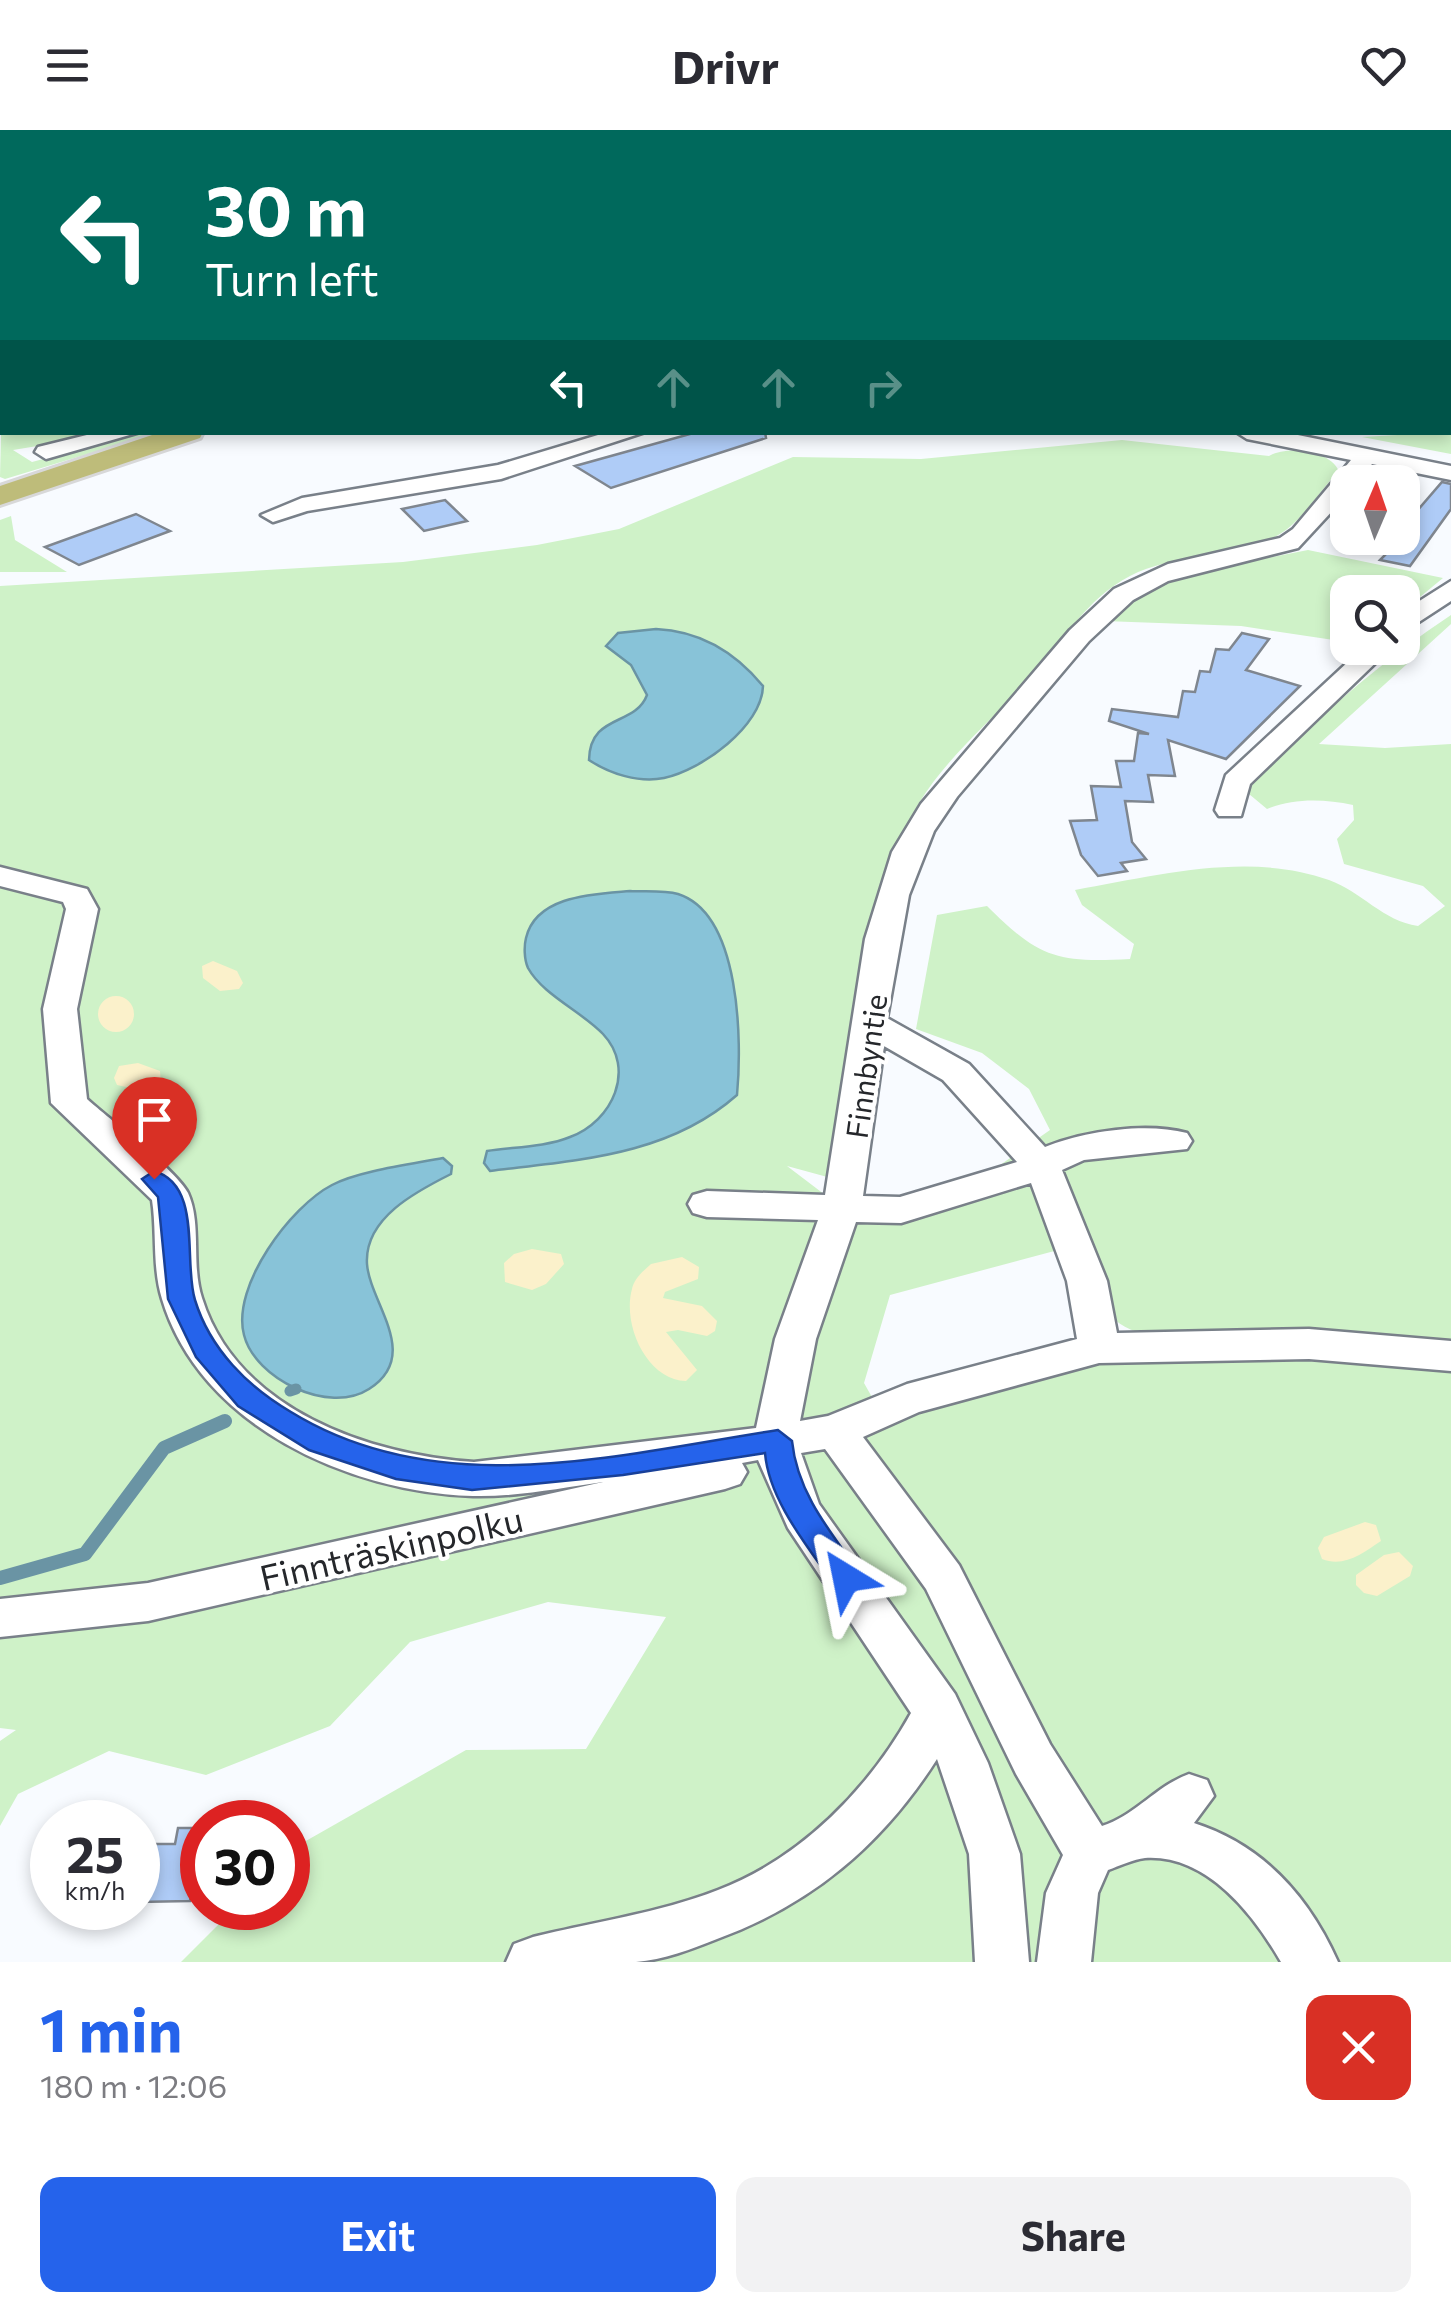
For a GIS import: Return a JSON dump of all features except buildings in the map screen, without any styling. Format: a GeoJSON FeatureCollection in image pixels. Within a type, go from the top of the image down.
{"type":"FeatureCollection","features":[{"type":"Feature","properties":{"kind":"main road"},"geometry":{"type":"LineString","coordinates":[[0,496],[181,435]]}},
{"type":"Feature","properties":{"kind":"street"},"geometry":{"type":"LineString","coordinates":[[46,452],[117,435]]}},
{"type":"Feature","properties":{"kind":"street"},"geometry":{"type":"LineString","coordinates":[[273,515],[302,505],[501,472],[624,435]]}},
{"type":"Feature","properties":{"kind":"street"},"geometry":{"type":"LineString","coordinates":[[1261,435],[1451,472]]}},
{"type":"Feature","properties":{"kind":"street","name":"Finnbyntie"},"geometry":{"type":"LineString","coordinates":[[779,1453],[782,1398],[803,1316],[841,1207],[858,1135],[870,1023],[886,937],[909,850],[938,803],[1081,632],[1120,597],[1152,578],[1289,543],[1302,534],[1366,457]]}},
{"type":"Feature","properties":{"kind":"street"},"geometry":{"type":"LineString","coordinates":[[1420,612],[1451,589]]}},
{"type":"Feature","properties":{"kind":"street"},"geometry":{"type":"LineString","coordinates":[[1230,810],[1236,780],[1360,665]]}},
{"type":"Feature","properties":{"kind":"street"},"geometry":{"type":"LineString","coordinates":[[0,876],[52,886],[76,896],[82,909],[60,1009],[69,1103],[170,1194],[181,1299],[206,1350],[248,1399],[318,1443],[396,1468],[472,1479],[779,1453],[908,1400],[1099,1348],[1309,1344],[1451,1356]]}},
{"type":"Feature","properties":{"kind":"street"},"geometry":{"type":"LineString","coordinates":[[870,1023],[956,1072],[1042,1167],[1067,1221],[1087,1281],[1099,1348]]}},
{"type":"Feature","properties":{"kind":"street"},"geometry":{"type":"LineString","coordinates":[[708,1204],[901,1210],[1042,1167],[1050,1157],[1080,1149],[1174,1141]]}},
{"type":"Feature","properties":{"kind":"street"},"geometry":{"type":"LineString","coordinates":[[834,1432],[943,1578],[1033,1759],[1090,1854]]}},
{"type":"Feature","properties":{"kind":"street"},"geometry":{"type":"LineString","coordinates":[[779,1453],[804,1517],[938,1709],[967,1766],[990,1833],[1004,1924],[1002,1962]]}},
{"type":"Feature","properties":{"kind":"street","name":"Finnträskinpolku"},"geometry":{"type":"LineString","coordinates":[[0,1618],[148,1602],[703,1476],[779,1453]]}},
{"type":"Feature","properties":{"kind":"street"},"geometry":{"type":"LineString","coordinates":[[533,1962],[700,1922],[770,1891],[853,1831],[920,1749],[938,1709]]}},
{"type":"Feature","properties":{"kind":"street"},"geometry":{"type":"LineString","coordinates":[[1064,1962],[1072,1892],[1090,1854],[1146,1835],[1189,1796]]}},
{"type":"Feature","properties":{"kind":"street"},"geometry":{"type":"LineString","coordinates":[[1146,1835],[1181,1839],[1222,1854],[1272,1897],[1310,1962]]}},
{"type":"Feature","properties":{"kind":"green space"},"geometry":{"type":"Polygon","coordinates":[[[1,435],[105,435],[13,450],[32,462],[133,435],[150,435],[5,479],[0,477],[1,435]]]}},
{"type":"Feature","properties":{"kind":"green space"},"geometry":{"type":"Polygon","coordinates":[[[1451,435],[1451,454],[1362,437],[1451,435]]]}},
{"type":"Feature","properties":{"kind":"green space"},"geometry":{"type":"Polygon","coordinates":[[[1122,440],[1269,456],[1286,451],[1307,452],[1335,465],[1330,465],[1330,482],[1283,532],[1247,548],[1148,568],[1100,597],[943,770],[919,803],[879,890],[866,937],[849,1033],[831,1178],[787,1166],[841,1207],[839,1214],[973,1184],[1050,1130],[1029,1089],[982,1053],[916,1029],[937,915],[987,906],[1021,937],[1051,954],[1084,960],[1130,959],[1134,944],[1082,905],[1075,890],[1202,869],[1267,867],[1329,880],[1394,918],[1418,926],[1445,906],[1423,886],[1344,864],[1337,839],[1354,820],[1353,805],[1309,801],[1267,809],[1249,794],[1250,784],[1382,665],[1406,665],[1319,744],[1385,748],[1451,744],[1451,1346],[1144,1334],[1127,1328],[1107,1311],[1097,1288],[1088,1242],[890,1295],[864,1383],[886,1422],[1103,1359],[1302,1356],[1451,1368],[1451,1962],[181,1962],[213,1930],[310,1930],[310,1839],[466,1750],[586,1749],[666,1617],[548,1602],[410,1642],[330,1726],[206,1775],[109,1751],[18,1794],[0,1826],[0,1741],[16,1730],[0,1728],[0,586],[403,562],[537,545],[619,529],[793,457],[921,459],[1122,440]]]}},
{"type":"Feature","properties":{"kind":"green space"},"geometry":{"type":"Polygon","coordinates":[[[11,516],[15,540],[67,572],[0,572],[0,520],[11,516]]]}},
{"type":"Feature","properties":{"kind":"green space"},"geometry":{"type":"Polygon","coordinates":[[[1308,550],[1443,578],[1420,597],[1420,575],[1330,575],[1330,639],[1241,626],[1104,621],[1154,586],[1206,570],[1308,550]]]}},
{"type":"Feature","properties":{"kind":"green space"},"geometry":{"type":"Polygon","coordinates":[[[1451,615],[1451,624],[1420,652],[1420,637],[1451,615]]]}},
{"type":"Feature","properties":{"kind":"sand"},"geometry":{"type":"Polygon","coordinates":[[[213,961],[237,971],[243,983],[239,989],[220,991],[203,978],[202,966],[213,961]]]}},
{"type":"Feature","properties":{"kind":"sand"},"geometry":{"type":"Polygon","coordinates":[[[116,996],[129,1001],[134,1014],[129,1027],[116,1032],[103,1027],[98,1014],[103,1001],[116,996]]]}},
{"type":"Feature","properties":{"kind":"sand"},"geometry":{"type":"Polygon","coordinates":[[[138,1063],[160,1071],[161,1084],[140,1090],[117,1085],[114,1078],[119,1066],[138,1063]]]}},
{"type":"Feature","properties":{"kind":"sand"},"geometry":{"type":"Polygon","coordinates":[[[532,1249],[561,1254],[564,1264],[546,1284],[532,1290],[505,1282],[504,1263],[514,1254],[532,1249]]]}},
{"type":"Feature","properties":{"kind":"sand"},"geometry":{"type":"Polygon","coordinates":[[[682,1257],[699,1267],[698,1279],[665,1292],[663,1298],[702,1306],[717,1321],[715,1331],[707,1336],[678,1330],[666,1332],[697,1370],[686,1381],[672,1378],[649,1361],[634,1334],[630,1303],[635,1282],[651,1264],[682,1257]]]}},
{"type":"Feature","properties":{"kind":"sand"},"geometry":{"type":"Polygon","coordinates":[[[1365,1522],[1376,1525],[1381,1541],[1346,1560],[1322,1559],[1318,1548],[1324,1537],[1365,1522]]]}},
{"type":"Feature","properties":{"kind":"sand"},"geometry":{"type":"Polygon","coordinates":[[[1399,1552],[1413,1566],[1410,1576],[1377,1596],[1364,1593],[1356,1585],[1356,1575],[1384,1555],[1399,1552]]]}},
{"type":"Feature","properties":{"kind":"water"},"geometry":{"type":"Polygon","coordinates":[[[656,629],[688,634],[716,646],[741,663],[763,686],[752,716],[712,756],[664,778],[635,778],[589,760],[591,745],[605,727],[633,712],[647,695],[631,665],[606,646],[618,633],[656,629]]]}},
{"type":"Feature","properties":{"kind":"water"},"geometry":{"type":"Polygon","coordinates":[[[630,891],[678,894],[699,906],[714,926],[726,952],[733,982],[739,1044],[737,1095],[682,1131],[652,1143],[589,1158],[490,1171],[484,1163],[487,1151],[570,1137],[598,1119],[615,1093],[618,1063],[613,1048],[603,1034],[535,978],[527,964],[525,945],[532,924],[554,905],[584,896],[630,891]]]}},
{"type":"Feature","properties":{"kind":"water"},"geometry":{"type":"Polygon","coordinates":[[[443,1158],[452,1166],[451,1174],[395,1208],[374,1233],[368,1248],[370,1279],[392,1345],[391,1361],[384,1376],[369,1389],[334,1398],[296,1388],[263,1366],[244,1335],[242,1315],[255,1272],[299,1210],[343,1180],[443,1158]]]}},
{"type":"Feature","properties":{"kind":"waterway"},"geometry":{"type":"LineString","coordinates":[[290,1391],[296,1389]]}},
{"type":"Feature","properties":{"kind":"waterway"},"geometry":{"type":"LineString","coordinates":[[0,1578],[85,1554],[164,1448],[225,1421]]}},
{"type":"Feature","properties":{"kind":"route"},"geometry":{"type":"LineString","coordinates":[[154,1179],[170,1194],[178,1234],[181,1299],[206,1350],[248,1399],[318,1443],[396,1468],[472,1479],[623,1464],[778,1441],[780,1465],[804,1517],[846,1578]]}}]}
